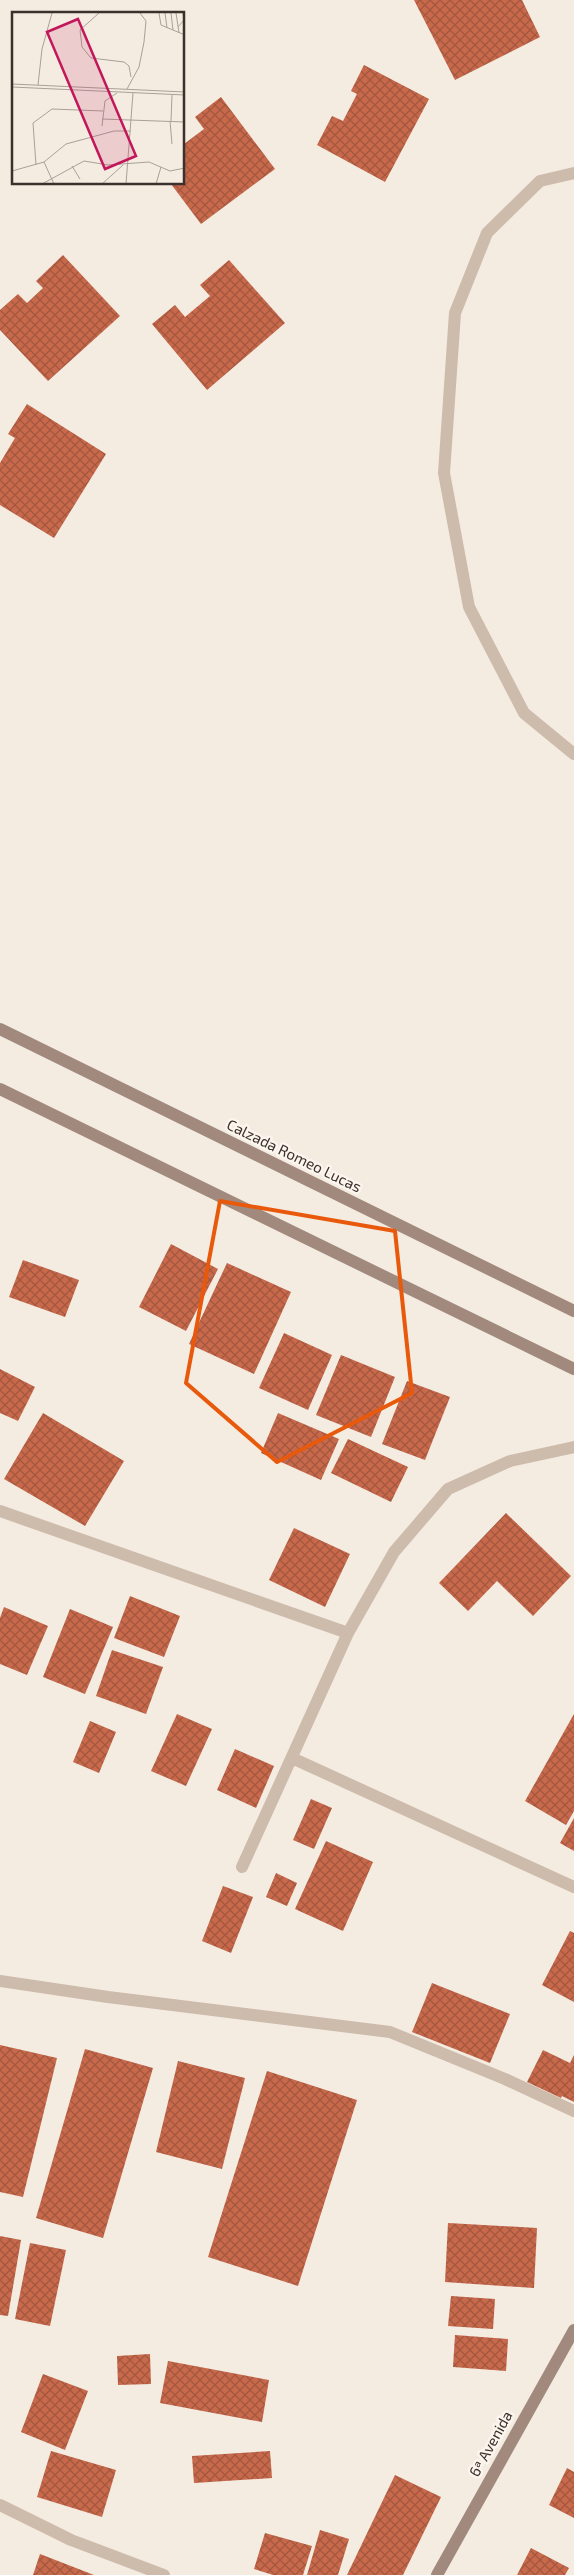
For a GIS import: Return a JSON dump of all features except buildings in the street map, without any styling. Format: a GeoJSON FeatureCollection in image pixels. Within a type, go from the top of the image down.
{"type":"FeatureCollection","features":[{"type":"Feature","properties":{"kind":"street"},"geometry":{"type":"LineString","coordinates":[[574,173],[540,180],[487,233],[455,313],[444,473],[469,607],[524,713],[574,754]]}},
{"type":"Feature","properties":{"kind":"street","name":"Calzada Romeo Lucas"},"geometry":{"type":"LineString","coordinates":[[0,1029],[574,1311]]}},
{"type":"Feature","properties":{"kind":"street"},"geometry":{"type":"LineString","coordinates":[[0,1089],[574,1369]]}},
{"type":"Feature","properties":{"kind":"street"},"geometry":{"type":"LineString","coordinates":[[242,1867],[348,1633],[394,1552],[448,1489],[510,1461],[574,1447]]}},
{"type":"Feature","properties":{"kind":"street"},"geometry":{"type":"LineString","coordinates":[[0,1511],[348,1633]]}},
{"type":"Feature","properties":{"kind":"street"},"geometry":{"type":"LineString","coordinates":[[292,1758],[574,1887]]}},
{"type":"Feature","properties":{"kind":"street"},"geometry":{"type":"LineString","coordinates":[[0,1981],[108,1997],[390,2032],[505,2079],[574,2111]]}},
{"type":"Feature","properties":{"kind":"street","name":"6ª Avenida"},"geometry":{"type":"LineString","coordinates":[[436,2575],[574,2330]]}},
{"type":"Feature","properties":{"kind":"street"},"geometry":{"type":"LineString","coordinates":[[0,2505],[71,2540],[164,2575]]}},
{"type":"Feature","properties":{"kind":"highlighted area"},"geometry":{"type":"Polygon","coordinates":[[[220,1201],[395,1231],[412,1393],[277,1462],[186,1383],[220,1201]]]}}]}
